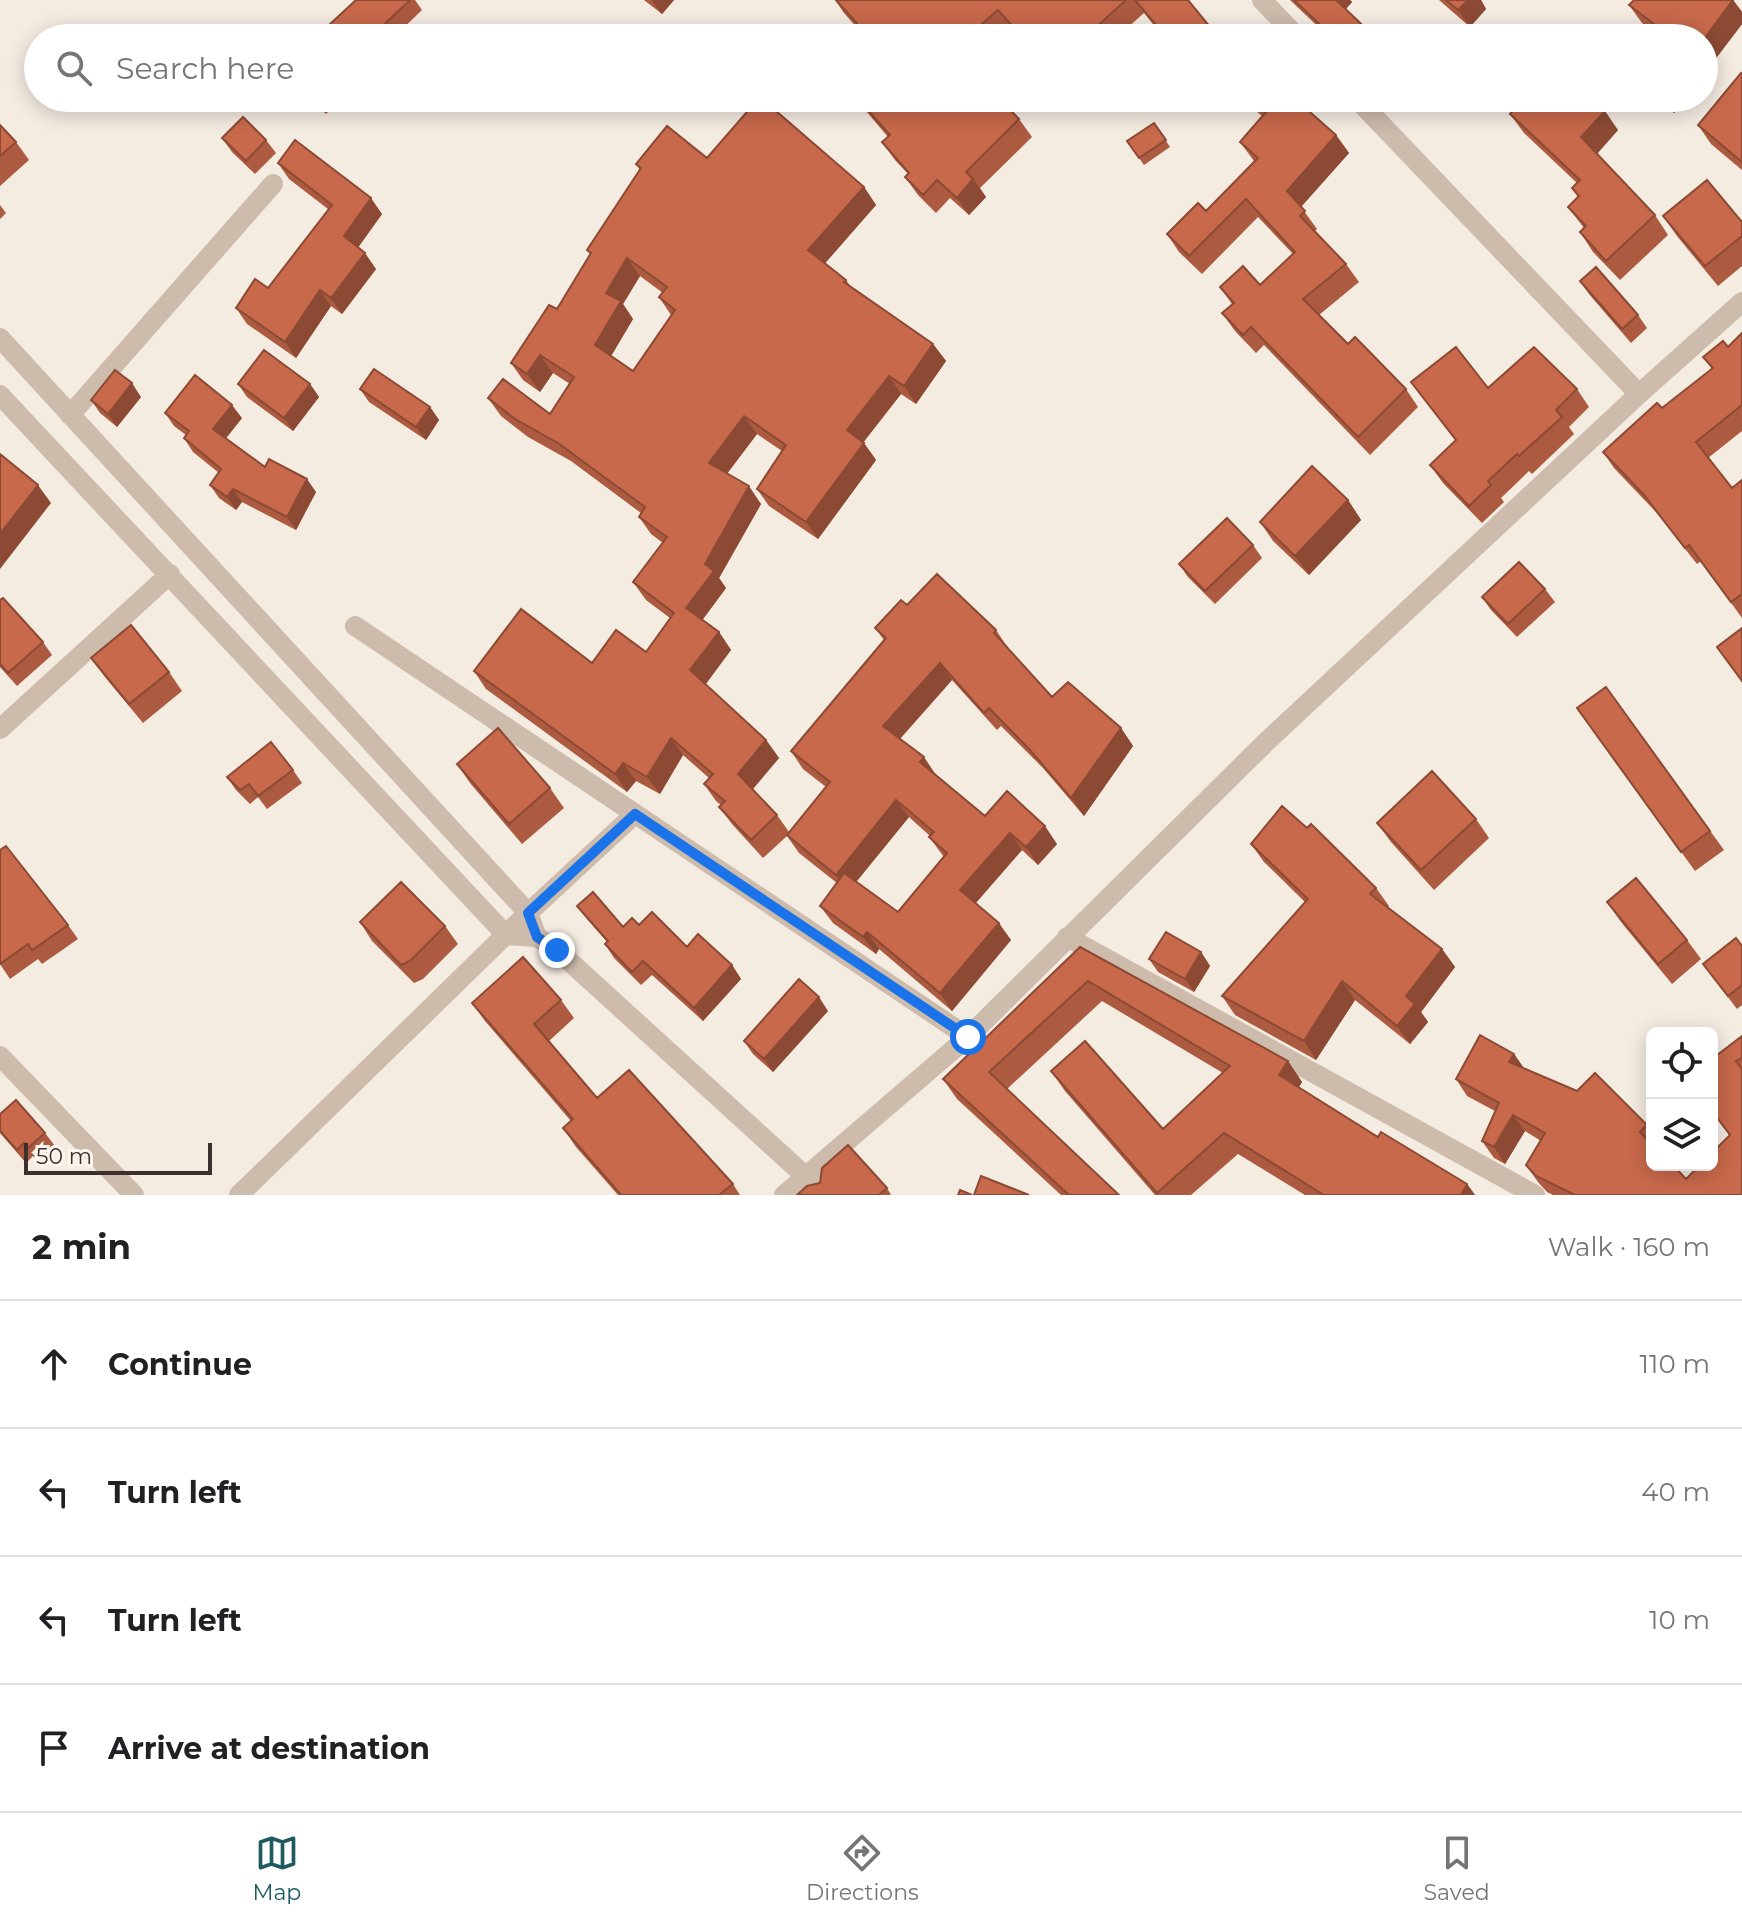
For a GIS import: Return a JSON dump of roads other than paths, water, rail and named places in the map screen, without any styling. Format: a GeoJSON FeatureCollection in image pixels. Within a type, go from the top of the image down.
{"type":"FeatureCollection","features":[{"type":"Feature","properties":{"kind":"street"},"geometry":{"type":"LineString","coordinates":[[1262,0],[1285,24]]}},
{"type":"Feature","properties":{"kind":"street"},"geometry":{"type":"LineString","coordinates":[[1369,112],[1639,394]]}},
{"type":"Feature","properties":{"kind":"street"},"geometry":{"type":"LineString","coordinates":[[70,415],[273,184]]}},
{"type":"Feature","properties":{"kind":"street"},"geometry":{"type":"LineString","coordinates":[[784,1195],[968,1037],[1265,743],[1742,302]]}},
{"type":"Feature","properties":{"kind":"street"},"geometry":{"type":"LineString","coordinates":[[0,338],[528,913],[537,937]]}},
{"type":"Feature","properties":{"kind":"street"},"geometry":{"type":"LineString","coordinates":[[0,395],[506,935],[537,937],[557,950],[826,1195]]}},
{"type":"Feature","properties":{"kind":"street"},"geometry":{"type":"LineString","coordinates":[[0,729],[170,574]]}},
{"type":"Feature","properties":{"kind":"street"},"geometry":{"type":"LineString","coordinates":[[355,626],[968,1037]]}},
{"type":"Feature","properties":{"kind":"street"},"geometry":{"type":"LineString","coordinates":[[239,1195],[528,913],[635,814]]}},
{"type":"Feature","properties":{"kind":"street"},"geometry":{"type":"LineString","coordinates":[[1067,937],[1535,1195]]}},
{"type":"Feature","properties":{"kind":"street"},"geometry":{"type":"LineString","coordinates":[[0,1056],[134,1195]]}}]}
